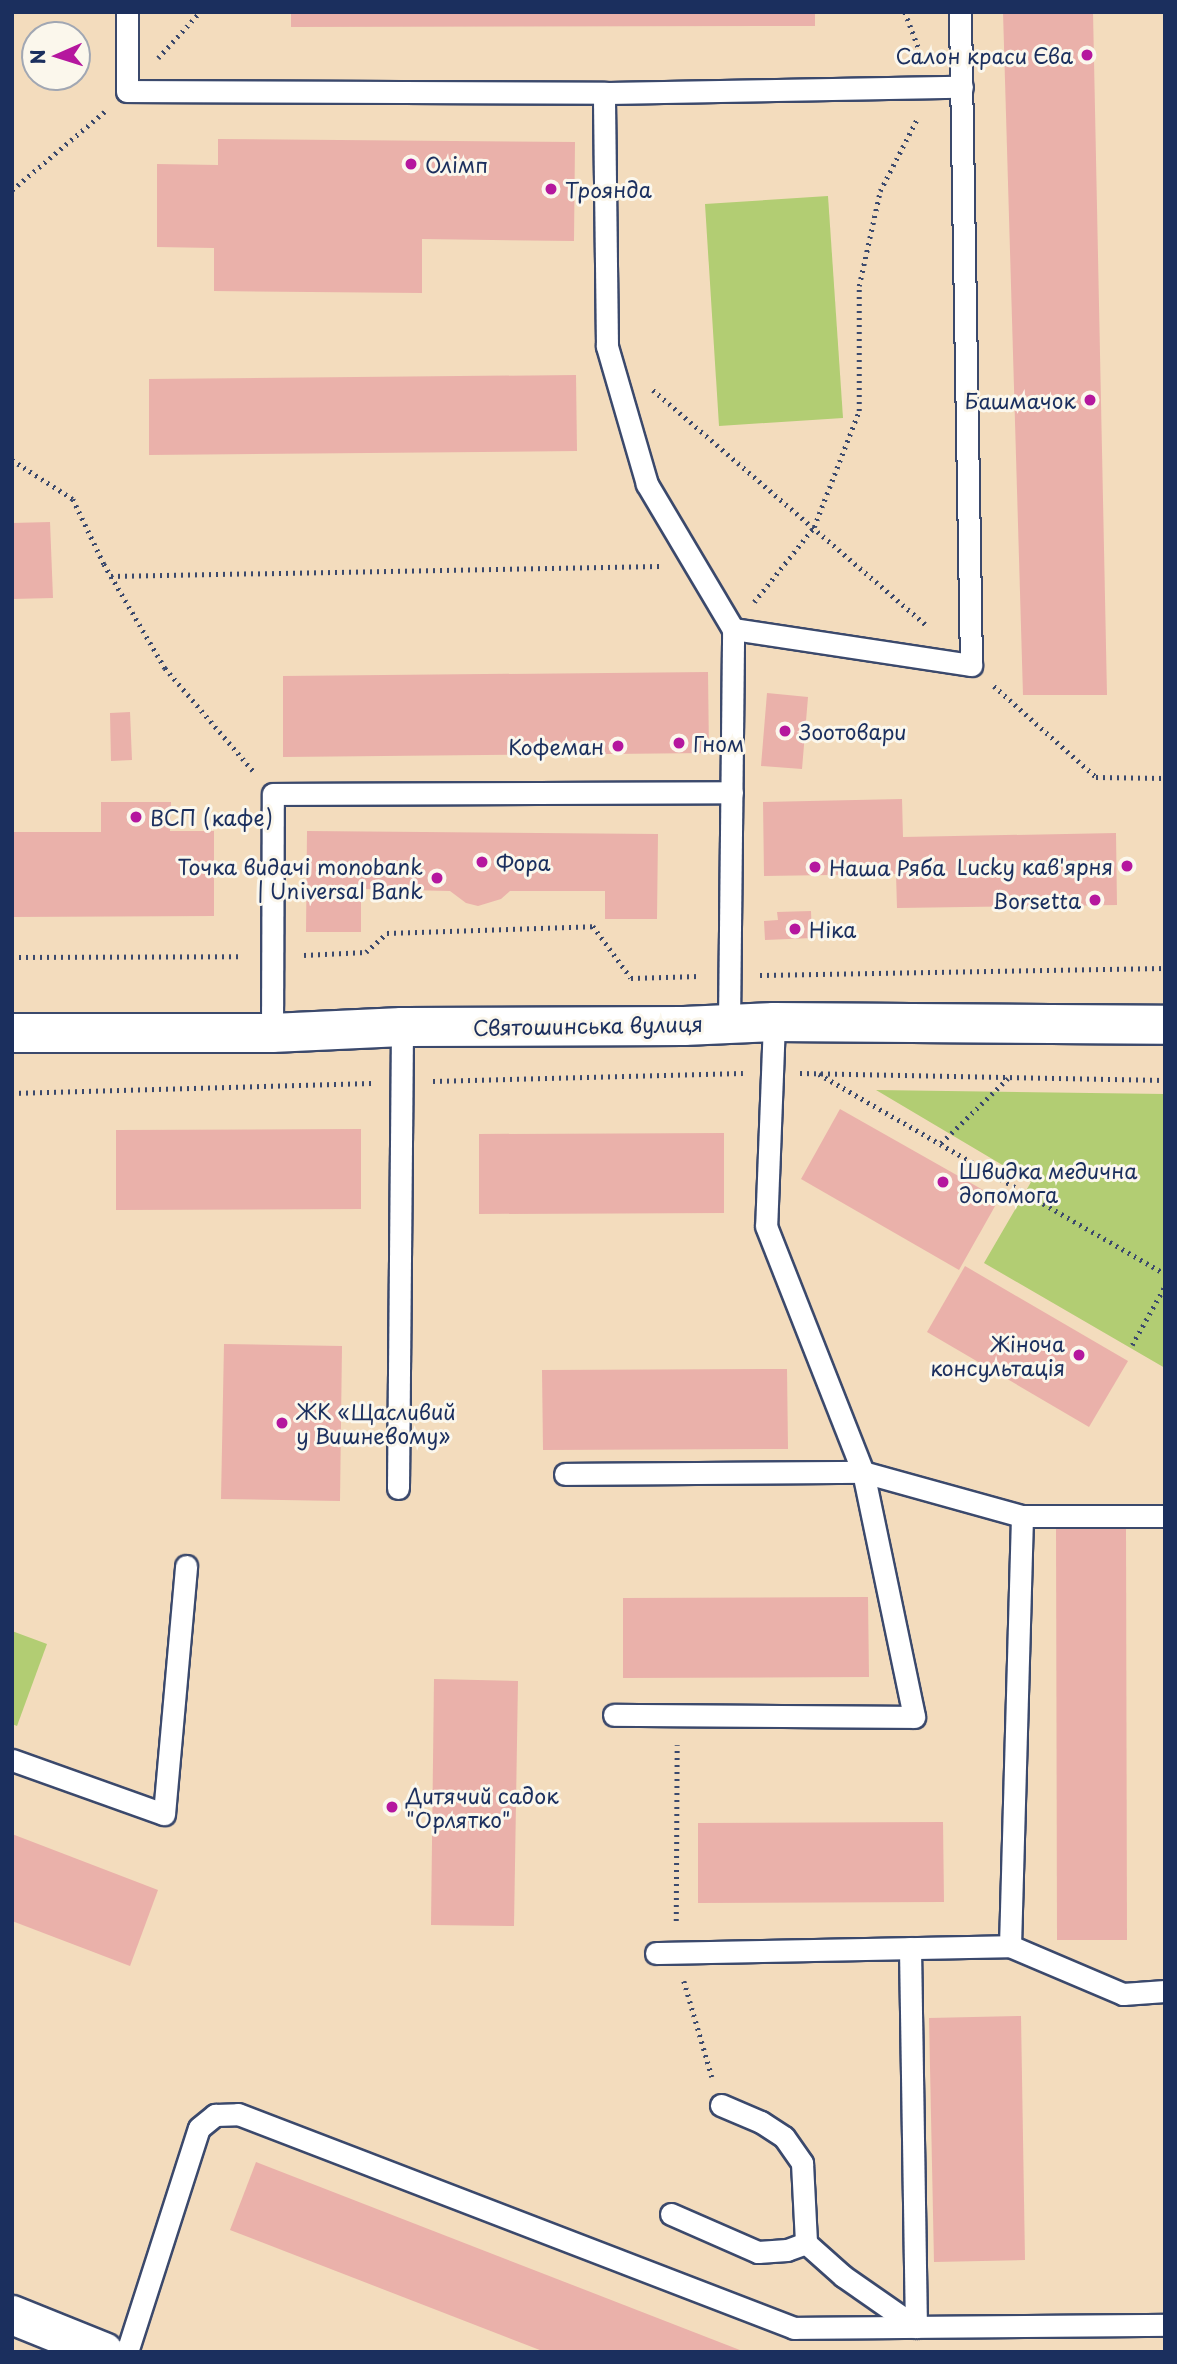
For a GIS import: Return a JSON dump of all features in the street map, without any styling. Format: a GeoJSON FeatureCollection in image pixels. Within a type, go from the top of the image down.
{"type":"FeatureCollection","features":[{"type":"Feature","properties":{"kind":"street","name":"Святошинська вулиця"},"geometry":{"type":"LineString","coordinates":[[12,1033],[272,1033],[401,1027],[774,1022],[1165,1025]]}},
{"type":"Feature","properties":{"kind":"street"},"geometry":{"type":"LineString","coordinates":[[12,2315],[103,2352]]}},
{"type":"Feature","properties":{"kind":"lane"},"geometry":{"type":"LineString","coordinates":[[127,12],[127,91],[604,93],[962,87]]}},
{"type":"Feature","properties":{"kind":"lane"},"geometry":{"type":"LineString","coordinates":[[733,629],[971,666],[960,12]]}},
{"type":"Feature","properties":{"kind":"lane"},"geometry":{"type":"LineString","coordinates":[[604,93],[607,346],[647,484],[733,629],[730,709],[732,792],[729,1024]]}},
{"type":"Feature","properties":{"kind":"lane"},"geometry":{"type":"LineString","coordinates":[[272,1033],[273,794],[732,792]]}},
{"type":"Feature","properties":{"kind":"lane"},"geometry":{"type":"LineString","coordinates":[[614,1715],[914,1717],[863,1472],[766,1226],[774,1022]]}},
{"type":"Feature","properties":{"kind":"lane"},"geometry":{"type":"LineString","coordinates":[[398,1489],[401,1027]]}},
{"type":"Feature","properties":{"kind":"lane"},"geometry":{"type":"LineString","coordinates":[[565,1474],[863,1472],[1022,1516],[1165,1516]]}},
{"type":"Feature","properties":{"kind":"lane"},"geometry":{"type":"LineString","coordinates":[[1010,1946],[1022,1516]]}},
{"type":"Feature","properties":{"kind":"lane"},"geometry":{"type":"LineString","coordinates":[[12,1760],[164,1814],[186,1566]]}},
{"type":"Feature","properties":{"kind":"lane"},"geometry":{"type":"LineString","coordinates":[[666,1953],[1010,1946],[1123,1994],[1165,1992]]}},
{"type":"Feature","properties":{"kind":"lane"},"geometry":{"type":"LineString","coordinates":[[909,1948],[916,2327]]}},
{"type":"Feature","properties":{"kind":"lane"},"geometry":{"type":"LineString","coordinates":[[721,2105],[761,2122],[785,2137],[802,2163],[806,2243],[843,2276],[916,2327]]}},
{"type":"Feature","properties":{"kind":"lane"},"geometry":{"type":"LineString","coordinates":[[127,2352],[199,2128],[215,2115],[237,2114],[794,2328],[1165,2325]]}},
{"type":"Feature","properties":{"kind":"lane"},"geometry":{"type":"LineString","coordinates":[[671,2214],[758,2252],[787,2250],[806,2243]]}},
{"type":"Feature","properties":{"kind":"path"},"geometry":{"type":"LineString","coordinates":[[12,190],[127,91],[200,12]]}},
{"type":"Feature","properties":{"kind":"path"},"geometry":{"type":"LineString","coordinates":[[733,629],[814,527],[859,411],[859,286],[880,191],[934,88],[905,12]]}},
{"type":"Feature","properties":{"kind":"path"},"geometry":{"type":"LineString","coordinates":[[652,388],[1096,776],[1165,778]]}},
{"type":"Feature","properties":{"kind":"path"},"geometry":{"type":"LineString","coordinates":[[12,460],[73,499],[111,576],[165,668],[273,794]]}},
{"type":"Feature","properties":{"kind":"path"},"geometry":{"type":"LineString","coordinates":[[111,576],[696,566]]}},
{"type":"Feature","properties":{"kind":"path"},"geometry":{"type":"LineString","coordinates":[[12,957],[273,956],[366,952],[387,933],[593,926],[631,978],[1165,968]]}},
{"type":"Feature","properties":{"kind":"path"},"geometry":{"type":"LineString","coordinates":[[12,1093],[774,1072],[1165,1080]]}},
{"type":"Feature","properties":{"kind":"path"},"geometry":{"type":"LineString","coordinates":[[818,1074],[1165,1274]]}},
{"type":"Feature","properties":{"kind":"path"},"geometry":{"type":"LineString","coordinates":[[941,1143],[1009,1077]]}},
{"type":"Feature","properties":{"kind":"path"},"geometry":{"type":"LineString","coordinates":[[1132,1345],[1165,1286]]}},
{"type":"Feature","properties":{"kind":"path"},"geometry":{"type":"LineString","coordinates":[[678,1716],[666,1953],[721,2105]]}},
{"type":"Feature","properties":{"kind":"green space"},"geometry":{"type":"Polygon","coordinates":[[[828,196],[843,418],[719,426],[705,204],[828,196]]]}},
{"type":"Feature","properties":{"kind":"green space"},"geometry":{"type":"Polygon","coordinates":[[[876,1090],[1165,1094],[1165,1368],[984,1263],[1031,1182],[876,1090]]]}},
{"type":"Feature","properties":{"kind":"green space"},"geometry":{"type":"Polygon","coordinates":[[[12,1631],[47,1644],[17,1726],[12,1724],[12,1631]]]}},
{"type":"Feature","properties":{"kind":"building"},"geometry":{"type":"Polygon","coordinates":[[[291,12],[815,12],[815,26],[291,27],[291,12]]]}},
{"type":"Feature","properties":{"kind":"building"},"geometry":{"type":"Polygon","coordinates":[[[1003,12],[1093,12],[1107,695],[1023,695],[1003,12]]]}},
{"type":"Feature","properties":{"kind":"building"},"geometry":{"type":"Polygon","coordinates":[[[218,139],[575,142],[574,241],[422,239],[422,293],[214,291],[214,248],[157,247],[157,164],[218,165],[218,139]]]}},
{"type":"Feature","properties":{"kind":"building"},"geometry":{"type":"Polygon","coordinates":[[[576,375],[577,451],[149,455],[149,379],[576,375]]]}},
{"type":"Feature","properties":{"kind":"building"},"geometry":{"type":"Polygon","coordinates":[[[50,522],[53,598],[12,599],[12,523],[50,522]]]}},
{"type":"Feature","properties":{"kind":"building"},"geometry":{"type":"Polygon","coordinates":[[[708,672],[709,753],[283,757],[283,676],[708,672]]]}},
{"type":"Feature","properties":{"kind":"building","name":"Зоотовари"},"geometry":{"type":"Polygon","coordinates":[[[767,693],[808,697],[802,769],[761,766],[767,693]]]}},
{"type":"Feature","properties":{"kind":"building"},"geometry":{"type":"Polygon","coordinates":[[[130,712],[132,760],[111,761],[110,713],[130,712]]]}},
{"type":"Feature","properties":{"kind":"building"},"geometry":{"type":"Polygon","coordinates":[[[902,799],[903,837],[1116,833],[1117,905],[897,908],[896,874],[764,876],[763,802],[902,799]]]}},
{"type":"Feature","properties":{"kind":"building"},"geometry":{"type":"Polygon","coordinates":[[[101,802],[171,802],[170,831],[214,831],[214,916],[12,917],[12,832],[101,832],[101,802]]]}},
{"type":"Feature","properties":{"kind":"building","name":"Фора"},"geometry":{"type":"Polygon","coordinates":[[[307,831],[658,834],[657,919],[605,919],[605,891],[510,891],[501,899],[478,906],[466,903],[450,891],[361,889],[361,932],[306,932],[307,831]]]}},
{"type":"Feature","properties":{"kind":"building","name":"Ніка"},"geometry":{"type":"Polygon","coordinates":[[[811,911],[812,938],[765,940],[764,921],[778,920],[777,912],[811,911]]]}},
{"type":"Feature","properties":{"kind":"building"},"geometry":{"type":"Polygon","coordinates":[[[840,1109],[999,1199],[959,1270],[801,1179],[840,1109]]]}},
{"type":"Feature","properties":{"kind":"building"},"geometry":{"type":"Polygon","coordinates":[[[361,1129],[361,1209],[116,1210],[116,1130],[361,1129]]]}},
{"type":"Feature","properties":{"kind":"building"},"geometry":{"type":"Polygon","coordinates":[[[724,1133],[724,1213],[479,1214],[479,1134],[724,1133]]]}},
{"type":"Feature","properties":{"kind":"building"},"geometry":{"type":"Polygon","coordinates":[[[965,1266],[1128,1361],[1089,1427],[927,1332],[965,1266]]]}},
{"type":"Feature","properties":{"kind":"building","name":"ЖК «Щасливий у Вишневому»"},"geometry":{"type":"Polygon","coordinates":[[[224,1344],[342,1346],[340,1501],[221,1499],[224,1344]]]}},
{"type":"Feature","properties":{"kind":"building"},"geometry":{"type":"Polygon","coordinates":[[[787,1369],[788,1449],[543,1450],[542,1370],[787,1369]]]}},
{"type":"Feature","properties":{"kind":"building"},"geometry":{"type":"Polygon","coordinates":[[[1056,1527],[1126,1527],[1127,1940],[1057,1940],[1056,1527]]]}},
{"type":"Feature","properties":{"kind":"building"},"geometry":{"type":"Polygon","coordinates":[[[868,1597],[869,1677],[623,1678],[623,1598],[868,1597]]]}},
{"type":"Feature","properties":{"kind":"building"},"geometry":{"type":"Polygon","coordinates":[[[434,1679],[518,1681],[514,1926],[431,1925],[434,1679]]]}},
{"type":"Feature","properties":{"kind":"building"},"geometry":{"type":"Polygon","coordinates":[[[943,1822],[944,1902],[698,1903],[698,1823],[943,1822]]]}},
{"type":"Feature","properties":{"kind":"building"},"geometry":{"type":"Polygon","coordinates":[[[12,1834],[158,1890],[130,1966],[12,1921],[12,1834]]]}},
{"type":"Feature","properties":{"kind":"building"},"geometry":{"type":"Polygon","coordinates":[[[1021,2016],[1025,2260],[934,2262],[929,2018],[1021,2016]]]}},
{"type":"Feature","properties":{"kind":"building"},"geometry":{"type":"Polygon","coordinates":[[[256,2162],[745,2352],[545,2352],[230,2230],[256,2162]]]}},
{"type":"Feature","properties":{"kind":"place","name":"Салон краси Єва"},"geometry":{"type":"Point","coordinates":[1087,55]}},
{"type":"Feature","properties":{"kind":"place","name":"Олімп"},"geometry":{"type":"Point","coordinates":[411,164]}},
{"type":"Feature","properties":{"kind":"place","name":"Троянда"},"geometry":{"type":"Point","coordinates":[551,189]}},
{"type":"Feature","properties":{"kind":"place","name":"Башмачок"},"geometry":{"type":"Point","coordinates":[1090,400]}},
{"type":"Feature","properties":{"kind":"place","name":"Зоотовари"},"geometry":{"type":"Point","coordinates":[785,731]}},
{"type":"Feature","properties":{"kind":"place","name":"Гном"},"geometry":{"type":"Point","coordinates":[679,743]}},
{"type":"Feature","properties":{"kind":"place","name":"Кофеман"},"geometry":{"type":"Point","coordinates":[618,746]}},
{"type":"Feature","properties":{"kind":"place","name":"ВСП (кафе)"},"geometry":{"type":"Point","coordinates":[136,817]}},
{"type":"Feature","properties":{"kind":"place","name":"Фора"},"geometry":{"type":"Point","coordinates":[482,862]}},
{"type":"Feature","properties":{"kind":"place","name":"Lucky кав'ярня"},"geometry":{"type":"Point","coordinates":[1127,866]}},
{"type":"Feature","properties":{"kind":"place","name":"Наша Ряба"},"geometry":{"type":"Point","coordinates":[815,867]}},
{"type":"Feature","properties":{"kind":"place","name":"Точка видачі monobank | Universal Bank"},"geometry":{"type":"Point","coordinates":[437,878]}},
{"type":"Feature","properties":{"kind":"place","name":"Borsetta"},"geometry":{"type":"Point","coordinates":[1095,900]}},
{"type":"Feature","properties":{"kind":"place","name":"Ніка"},"geometry":{"type":"Point","coordinates":[795,929]}},
{"type":"Feature","properties":{"kind":"place","name":"Швидка медична допомога"},"geometry":{"type":"Point","coordinates":[943,1182]}},
{"type":"Feature","properties":{"kind":"place","name":"Жіноча консультація"},"geometry":{"type":"Point","coordinates":[1079,1355]}},
{"type":"Feature","properties":{"kind":"place","name":"ЖК «Щасливий у Вишневому»"},"geometry":{"type":"Point","coordinates":[282,1423]}},
{"type":"Feature","properties":{"kind":"place","name":"Дитячий садок \"Орлятко\""},"geometry":{"type":"Point","coordinates":[392,1807]}}]}
